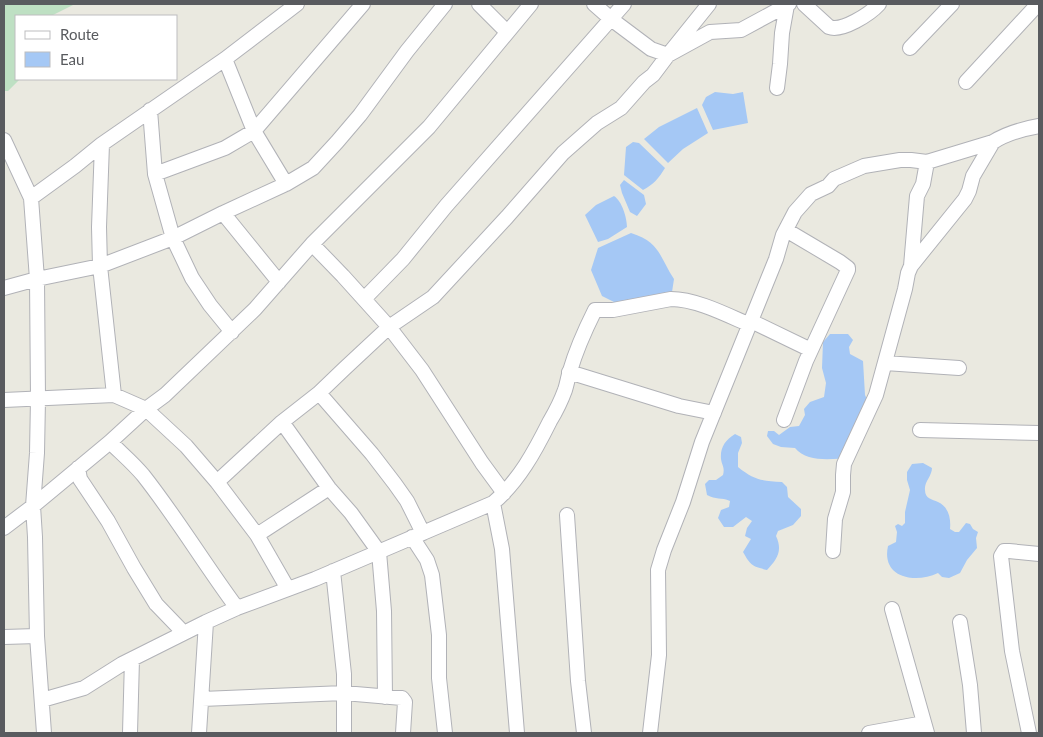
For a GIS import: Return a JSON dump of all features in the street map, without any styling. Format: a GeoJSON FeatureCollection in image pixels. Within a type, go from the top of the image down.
{"type":"FeatureCollection","features":[{"type":"Feature","properties":{"kind":"street"},"geometry":{"type":"LineString","coordinates":[[31,198],[102,144],[225,59],[297,4]]}},
{"type":"Feature","properties":{"kind":"street"},"geometry":{"type":"LineString","coordinates":[[156,174],[225,148],[254,131],[363,4]]}},
{"type":"Feature","properties":{"kind":"street"},"geometry":{"type":"LineString","coordinates":[[4,288],[37,278],[100,266],[173,238],[286,184],[313,168],[360,115],[445,4]]}},
{"type":"Feature","properties":{"kind":"street"},"geometry":{"type":"LineString","coordinates":[[480,4],[507,32]]}},
{"type":"Feature","properties":{"kind":"street"},"geometry":{"type":"LineString","coordinates":[[4,528],[33,506],[165,395],[232,332],[255,309],[312,244],[429,127],[531,4]]}},
{"type":"Feature","properties":{"kind":"street"},"geometry":{"type":"LineString","coordinates":[[594,4],[651,49],[668,55],[705,34],[741,30],[788,4]]}},
{"type":"Feature","properties":{"kind":"street"},"geometry":{"type":"LineString","coordinates":[[364,299],[403,259],[446,206],[624,4]]}},
{"type":"Feature","properties":{"kind":"street"},"geometry":{"type":"LineString","coordinates":[[217,482],[282,422],[319,394],[389,327],[433,298],[563,153],[597,123],[621,108],[653,74],[709,4]]}},
{"type":"Feature","properties":{"kind":"street"},"geometry":{"type":"LineString","coordinates":[[777,88],[782,33],[788,4]]}},
{"type":"Feature","properties":{"kind":"street"},"geometry":{"type":"LineString","coordinates":[[804,4],[828,28],[834,29],[856,21],[868,14],[879,4]]}},
{"type":"Feature","properties":{"kind":"street"},"geometry":{"type":"LineString","coordinates":[[910,48],[952,4]]}},
{"type":"Feature","properties":{"kind":"street"},"geometry":{"type":"LineString","coordinates":[[966,82],[1038,4]]}},
{"type":"Feature","properties":{"kind":"street"},"geometry":{"type":"LineString","coordinates":[[225,59],[254,131],[286,184]]}},
{"type":"Feature","properties":{"kind":"street"},"geometry":{"type":"LineString","coordinates":[[150,110],[156,174],[173,238],[192,278],[210,305],[232,332]]}},
{"type":"Feature","properties":{"kind":"street"},"geometry":{"type":"LineString","coordinates":[[650,733],[659,655],[658,570],[660,562],[683,502],[702,442],[751,323],[776,259],[778,249],[795,212],[811,194],[828,186],[834,180],[864,166],[911,160],[927,162],[993,142],[1013,132],[1039,126]]}},
{"type":"Feature","properties":{"kind":"street"},"geometry":{"type":"LineString","coordinates":[[4,140],[31,198],[37,278],[38,398],[37,453],[33,506],[44,733]]}},
{"type":"Feature","properties":{"kind":"street"},"geometry":{"type":"LineString","coordinates":[[833,551],[835,519],[843,492],[844,464],[876,396],[908,273],[911,266],[965,199],[973,176],[993,142]]}},
{"type":"Feature","properties":{"kind":"street"},"geometry":{"type":"LineString","coordinates":[[102,144],[99,227],[100,266],[114,395]]}},
{"type":"Feature","properties":{"kind":"street"},"geometry":{"type":"LineString","coordinates":[[911,266],[917,196],[923,184],[927,162]]}},
{"type":"Feature","properties":{"kind":"street"},"geometry":{"type":"LineString","coordinates":[[223,213],[279,282]]}},
{"type":"Feature","properties":{"kind":"street"},"geometry":{"type":"LineString","coordinates":[[784,420],[811,350],[848,270],[848,268],[786,230]]}},
{"type":"Feature","properties":{"kind":"street"},"geometry":{"type":"LineString","coordinates":[[312,244],[389,327],[422,370],[482,463],[504,493]]}},
{"type":"Feature","properties":{"kind":"street"},"geometry":{"type":"LineString","coordinates":[[42,700],[84,688],[122,664],[206,622],[237,608],[315,579],[493,502],[504,493],[540,442],[560,403],[585,328],[596,310],[613,310],[680,299],[751,323],[811,350]]}},
{"type":"Feature","properties":{"kind":"street"},"geometry":{"type":"LineString","coordinates":[[885,363],[959,368]]}},
{"type":"Feature","properties":{"kind":"street"},"geometry":{"type":"LineString","coordinates":[[570,372],[679,406],[714,413]]}},
{"type":"Feature","properties":{"kind":"street"},"geometry":{"type":"LineString","coordinates":[[319,394],[372,454],[407,501],[417,536],[432,576],[439,635],[439,678],[445,733]]}},
{"type":"Feature","properties":{"kind":"street"},"geometry":{"type":"LineString","coordinates":[[4,400],[114,395],[146,410],[186,446],[217,482],[257,535],[288,588]]}},
{"type":"Feature","properties":{"kind":"street"},"geometry":{"type":"LineString","coordinates":[[282,422],[329,488],[351,513],[379,552],[384,611],[385,697]]}},
{"type":"Feature","properties":{"kind":"street"},"geometry":{"type":"LineString","coordinates":[[920,430],[1039,433]]}},
{"type":"Feature","properties":{"kind":"street"},"geometry":{"type":"LineString","coordinates":[[110,442],[142,474],[237,608]]}},
{"type":"Feature","properties":{"kind":"street"},"geometry":{"type":"LineString","coordinates":[[78,468],[80,479],[108,521],[156,604],[184,633]]}},
{"type":"Feature","properties":{"kind":"street"},"geometry":{"type":"LineString","coordinates":[[257,535],[329,488]]}},
{"type":"Feature","properties":{"kind":"street"},"geometry":{"type":"LineString","coordinates":[[493,502],[502,549],[517,733]]}},
{"type":"Feature","properties":{"kind":"street"},"geometry":{"type":"LineString","coordinates":[[567,515],[578,681],[584,733]]}},
{"type":"Feature","properties":{"kind":"street"},"geometry":{"type":"LineString","coordinates":[[1032,724],[1012,650],[1001,556],[1004,551],[1039,554]]}},
{"type":"Feature","properties":{"kind":"street"},"geometry":{"type":"LineString","coordinates":[[333,571],[344,674],[344,733]]}},
{"type":"Feature","properties":{"kind":"street"},"geometry":{"type":"LineString","coordinates":[[869,733],[926,728],[892,609]]}},
{"type":"Feature","properties":{"kind":"street"},"geometry":{"type":"LineString","coordinates":[[199,733],[206,622]]}},
{"type":"Feature","properties":{"kind":"street"},"geometry":{"type":"LineString","coordinates":[[960,622],[970,685],[974,733]]}},
{"type":"Feature","properties":{"kind":"street"},"geometry":{"type":"LineString","coordinates":[[4,637],[38,636]]}},
{"type":"Feature","properties":{"kind":"street"},"geometry":{"type":"LineString","coordinates":[[130,733],[132,659]]}},
{"type":"Feature","properties":{"kind":"street"},"geometry":{"type":"LineString","coordinates":[[202,699],[344,693],[402,698],[404,700],[403,733]]}},
{"type":"Feature","properties":{"kind":"green space"},"geometry":{"type":"Polygon","coordinates":[[[4,4],[75,4],[53,15],[15,15],[15,80],[19,80],[8,91],[4,91],[4,4]]]}},
{"type":"Feature","properties":{"kind":"water"},"geometry":{"type":"Polygon","coordinates":[[[715,92],[733,94],[743,92],[748,123],[713,130],[702,105],[706,97],[715,92]]]}},
{"type":"Feature","properties":{"kind":"water"},"geometry":{"type":"Polygon","coordinates":[[[697,108],[708,133],[683,149],[668,163],[644,139],[659,127],[697,108]]]}},
{"type":"Feature","properties":{"kind":"water"},"geometry":{"type":"Polygon","coordinates":[[[633,142],[639,143],[665,168],[656,181],[643,190],[624,175],[626,147],[633,142]]]}},
{"type":"Feature","properties":{"kind":"water"},"geometry":{"type":"Polygon","coordinates":[[[624,180],[644,195],[646,204],[637,216],[630,212],[622,193],[620,185],[624,180]]]}},
{"type":"Feature","properties":{"kind":"water"},"geometry":{"type":"Polygon","coordinates":[[[614,196],[624,210],[627,227],[608,239],[598,242],[585,215],[596,205],[614,196]]]}},
{"type":"Feature","properties":{"kind":"water"},"geometry":{"type":"Polygon","coordinates":[[[631,233],[648,241],[658,251],[674,279],[672,292],[618,304],[602,296],[591,270],[598,248],[631,233]]]}},
{"type":"Feature","properties":{"kind":"water"},"geometry":{"type":"Polygon","coordinates":[[[830,334],[848,334],[853,340],[849,347],[850,354],[863,361],[865,395],[870,406],[850,458],[813,458],[800,453],[795,448],[781,447],[773,444],[767,436],[768,431],[774,431],[779,435],[790,427],[799,426],[805,415],[804,409],[810,402],[824,397],[826,383],[822,368],[823,342],[830,334]]]}},
{"type":"Feature","properties":{"kind":"water"},"geometry":{"type":"Polygon","coordinates":[[[735,434],[741,437],[742,443],[738,453],[738,467],[759,479],[782,482],[787,487],[788,497],[801,509],[801,516],[793,525],[778,531],[776,536],[779,546],[778,554],[767,570],[752,565],[743,552],[751,539],[745,536],[747,528],[752,521],[746,517],[733,527],[724,527],[718,518],[721,510],[729,507],[730,501],[707,495],[705,484],[709,480],[716,480],[723,475],[722,448],[728,439],[735,434]]]}},
{"type":"Feature","properties":{"kind":"water"},"geometry":{"type":"Polygon","coordinates":[[[923,463],[932,468],[925,487],[925,493],[929,498],[945,507],[950,517],[950,529],[959,532],[966,523],[970,524],[978,532],[976,538],[977,548],[967,560],[960,573],[949,578],[942,577],[938,573],[920,578],[902,576],[895,572],[887,557],[888,546],[896,542],[897,532],[895,526],[898,524],[902,526],[905,523],[905,512],[910,490],[907,472],[912,464],[923,463]]]}}]}
